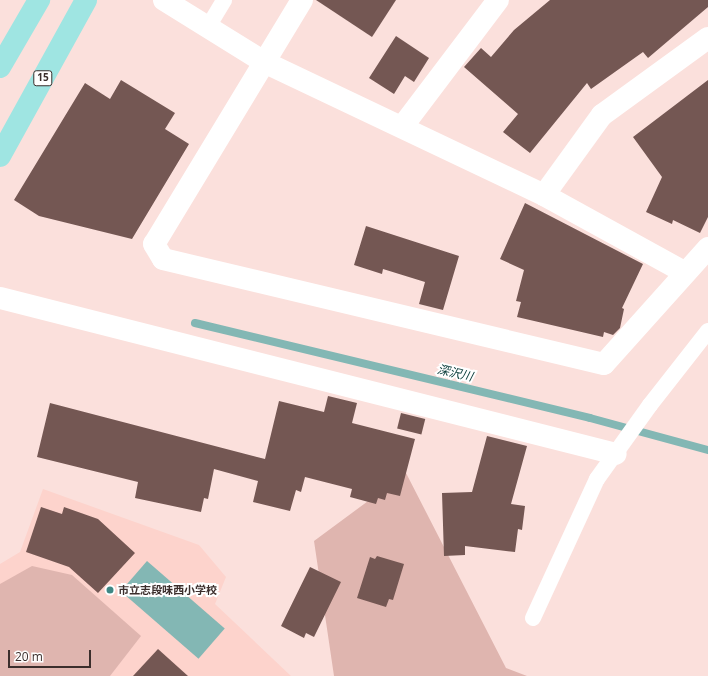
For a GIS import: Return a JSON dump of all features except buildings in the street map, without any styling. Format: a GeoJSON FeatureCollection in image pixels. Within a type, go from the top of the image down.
{"type":"FeatureCollection","features":[{"type":"Feature","properties":{"kind":"main road"},"geometry":{"type":"LineString","coordinates":[[2,61],[39,0]]}},
{"type":"Feature","properties":{"kind":"main road","name":"15"},"geometry":{"type":"LineString","coordinates":[[0,156],[86,0]]}},
{"type":"Feature","properties":{"kind":"street"},"geometry":{"type":"LineString","coordinates":[[164,0],[264,62],[544,194],[684,272]]}},
{"type":"Feature","properties":{"kind":"street"},"geometry":{"type":"LineString","coordinates":[[302,0],[154,244],[163,259],[604,364],[684,272],[708,248]]}},
{"type":"Feature","properties":{"kind":"street"},"geometry":{"type":"LineString","coordinates":[[402,127],[498,0]]}},
{"type":"Feature","properties":{"kind":"street"},"geometry":{"type":"LineString","coordinates":[[544,194],[602,115],[708,38]]}},
{"type":"Feature","properties":{"kind":"street"},"geometry":{"type":"LineString","coordinates":[[0,298],[618,450]]}},
{"type":"Feature","properties":{"kind":"lane"},"geometry":{"type":"LineString","coordinates":[[208,27],[224,0]]}},
{"type":"Feature","properties":{"kind":"lane"},"geometry":{"type":"LineString","coordinates":[[533,618],[597,479],[644,413],[708,331]]}},
{"type":"Feature","properties":{"kind":"shaded area"},"geometry":{"type":"Polygon","coordinates":[[[406,473],[506,668],[527,676],[334,676],[314,541],[406,473]]]}},
{"type":"Feature","properties":{"kind":"shaded area","name":"市立志段味西小学校"},"geometry":{"type":"Polygon","coordinates":[[[43,489],[199,545],[226,577],[215,604],[291,676],[0,676],[0,564],[20,552],[43,489]]]}},
{"type":"Feature","properties":{"kind":"shaded area"},"geometry":{"type":"Polygon","coordinates":[[[32,566],[72,575],[141,636],[110,676],[0,676],[0,584],[32,566]]]}},
{"type":"Feature","properties":{"kind":"water"},"geometry":{"type":"Polygon","coordinates":[[[147,561],[225,629],[198,659],[121,591],[147,561]]]}},
{"type":"Feature","properties":{"kind":"waterway","name":"深沢川"},"geometry":{"type":"LineString","coordinates":[[195,323],[590,418],[708,450]]}},
{"type":"Feature","properties":{"kind":"place","name":"市立志段味西小学校"},"geometry":{"type":"Point","coordinates":[110,590]}}]}
